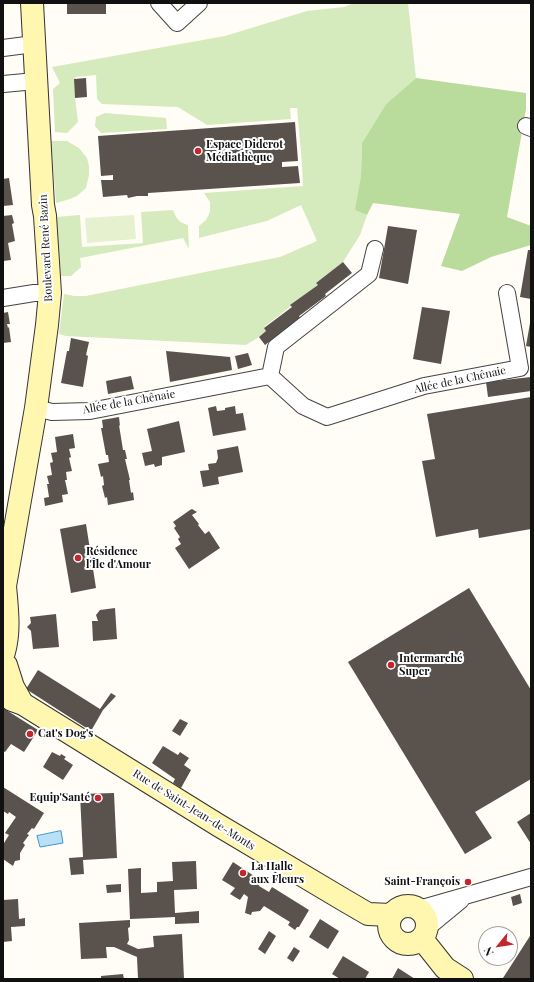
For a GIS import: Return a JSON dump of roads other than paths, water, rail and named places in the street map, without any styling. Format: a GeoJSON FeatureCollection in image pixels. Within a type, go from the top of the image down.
{"type":"FeatureCollection","features":[{"type":"Feature","properties":{"kind":"main road","name":"Boulevard René Bazin"},"geometry":{"type":"LineString","coordinates":[[4,661],[8,624],[4,588],[36,408],[50,293],[43,205],[32,3]]}},
{"type":"Feature","properties":{"kind":"main road","name":"Rue de Saint-Jean-de-Monts"},"geometry":{"type":"LineString","coordinates":[[4,661],[13,687],[23,704]]}},
{"type":"Feature","properties":{"kind":"main road","name":"Rue de Saint-Jean-de-Monts"},"geometry":{"type":"LineString","coordinates":[[3,691],[12,700],[23,704],[207,818],[368,914],[391,915]]}},
{"type":"Feature","properties":{"kind":"main road"},"geometry":{"type":"LineString","coordinates":[[423,925],[417,942],[405,944],[394,938],[389,927],[389,921],[391,915],[396,910],[407,905],[413,906],[423,925],[445,968],[462,979]]}},
{"type":"Feature","properties":{"kind":"street"},"geometry":{"type":"LineString","coordinates":[[159,3],[177,23],[199,3]]}},
{"type":"Feature","properties":{"kind":"street"},"geometry":{"type":"LineString","coordinates":[[3,48],[34,44]]}},
{"type":"Feature","properties":{"kind":"street"},"geometry":{"type":"LineString","coordinates":[[3,84],[36,81]]}},
{"type":"Feature","properties":{"kind":"street"},"geometry":{"type":"LineString","coordinates":[[270,376],[276,347],[369,274],[375,249]]}},
{"type":"Feature","properties":{"kind":"street"},"geometry":{"type":"LineString","coordinates":[[3,298],[34,293],[50,293]]}},
{"type":"Feature","properties":{"kind":"street","name":"Allée de la Chênaie"},"geometry":{"type":"LineString","coordinates":[[36,408],[52,412],[90,411],[270,376],[303,406],[326,416],[424,386],[520,368],[507,293]]}},
{"type":"Feature","properties":{"kind":"street"},"geometry":{"type":"LineString","coordinates":[[423,925],[465,896],[531,877]]}},
{"type":"Feature","properties":{"kind":"water"},"geometry":{"type":"Polygon","coordinates":[[[61,831],[63,843],[40,847],[37,836],[61,831]]]}},
{"type":"Feature","properties":{"kind":"place","name":"Espace Diderot Médiathèque"},"geometry":{"type":"Point","coordinates":[198,151]}},
{"type":"Feature","properties":{"kind":"place","name":"Résidence l'Île d'Amour"},"geometry":{"type":"Point","coordinates":[78,558]}},
{"type":"Feature","properties":{"kind":"place","name":"Intermarché Super"},"geometry":{"type":"Point","coordinates":[391,665]}},
{"type":"Feature","properties":{"kind":"place","name":"Cat's Dog's"},"geometry":{"type":"Point","coordinates":[30,734]}},
{"type":"Feature","properties":{"kind":"place","name":"Equip'Santé"},"geometry":{"type":"Point","coordinates":[98,798]}},
{"type":"Feature","properties":{"kind":"place","name":"La Halle aux Fleurs"},"geometry":{"type":"Point","coordinates":[243,873]}},
{"type":"Feature","properties":{"kind":"place","name":"Saint-François"},"geometry":{"type":"Point","coordinates":[468,882]}}]}
